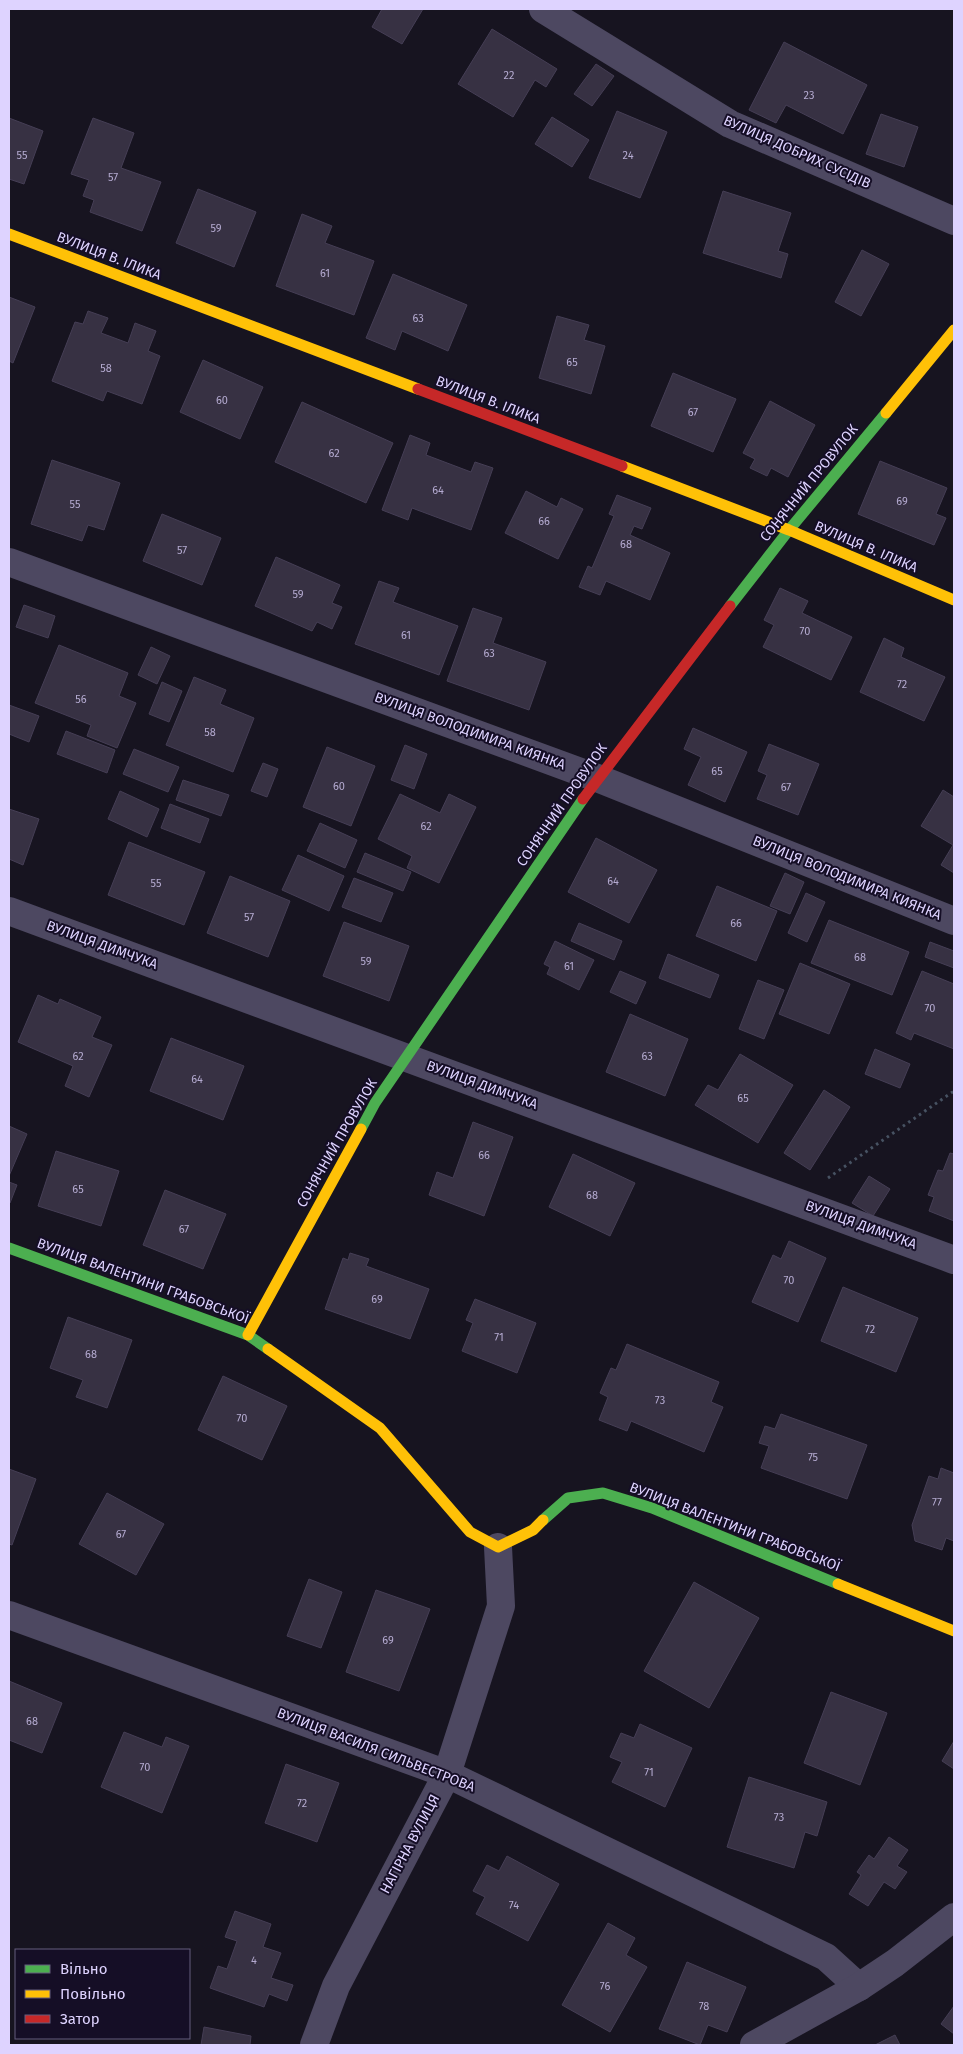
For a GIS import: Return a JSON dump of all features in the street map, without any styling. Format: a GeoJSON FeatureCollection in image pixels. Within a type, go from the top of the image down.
{"type":"FeatureCollection","features":[{"type":"Feature","properties":{"kind":"street","name":"ВУЛИЦЯ ДОБРИХ СУСІДІВ"},"geometry":{"type":"LineString","coordinates":[[543,9],[730,124],[954,221]]}},
{"type":"Feature","properties":{"kind":"street","name":"ВУЛИЦЯ В. ІЛИКА"},"geometry":{"type":"LineString","coordinates":[[9,234],[788,530],[954,600]]}},
{"type":"Feature","properties":{"kind":"street","name":"СОНЯЧНИЙ ПРОВУЛОК"},"geometry":{"type":"LineString","coordinates":[[248,1335],[375,1103],[598,778],[788,530],[954,330]]}},
{"type":"Feature","properties":{"kind":"street","name":"ВУЛИЦЯ ВОЛОДИМИРА КИЯНКА"},"geometry":{"type":"LineString","coordinates":[[9,562],[598,778],[954,921]]}},
{"type":"Feature","properties":{"kind":"street","name":"ВУЛИЦЯ ДИМЧУКА"},"geometry":{"type":"LineString","coordinates":[[9,911],[954,1260]]}},
{"type":"Feature","properties":{"kind":"street","name":"ВУЛИЦЯ ВАЛЕНТИНИ ГРАБОВСЬКОЇ"},"geometry":{"type":"LineString","coordinates":[[9,1248],[248,1335],[380,1428],[470,1532],[498,1547],[534,1530],[568,1498],[602,1493],[652,1508],[954,1631]]}},
{"type":"Feature","properties":{"kind":"street","name":"НАГІРНА ВУЛИЦЯ"},"geometry":{"type":"LineString","coordinates":[[314,2045],[336,1986],[447,1774],[501,1606],[498,1547]]}},
{"type":"Feature","properties":{"kind":"street","name":"ВУЛИЦЯ ВАСИЛЯ СИЛЬВЕСТРОВА"},"geometry":{"type":"LineString","coordinates":[[9,1614],[447,1774],[826,1957],[859,1987]]}},
{"type":"Feature","properties":{"kind":"street"},"geometry":{"type":"LineString","coordinates":[[754,2045],[859,1987],[954,1917]]}},
{"type":"Feature","properties":{"kind":"path"},"geometry":{"type":"LineString","coordinates":[[795,1201],[954,1091]]}},
{"type":"Feature","properties":{"kind":"building"},"geometry":{"type":"Polygon","coordinates":[[[382,9],[423,9],[402,44],[372,27],[382,9]]]}},
{"type":"Feature","properties":{"kind":"building"},"geometry":{"type":"Polygon","coordinates":[[[492,29],[557,69],[546,87],[535,80],[513,117],[458,84],[492,29]]]}},
{"type":"Feature","properties":{"kind":"building"},"geometry":{"type":"Polygon","coordinates":[[[784,42],[867,85],[843,134],[786,105],[776,123],[749,110],[784,42]]]}},
{"type":"Feature","properties":{"kind":"building"},"geometry":{"type":"Polygon","coordinates":[[[596,64],[614,76],[592,106],[574,94],[596,64]]]}},
{"type":"Feature","properties":{"kind":"building"},"geometry":{"type":"Polygon","coordinates":[[[617,111],[667,132],[640,198],[589,178],[617,111]]]}},
{"type":"Feature","properties":{"kind":"building"},"geometry":{"type":"Polygon","coordinates":[[[881,114],[918,127],[904,167],[866,154],[881,114]]]}},
{"type":"Feature","properties":{"kind":"building"},"geometry":{"type":"Polygon","coordinates":[[[552,117],[589,140],[572,167],[535,144],[552,117]]]}},
{"type":"Feature","properties":{"kind":"building"},"geometry":{"type":"Polygon","coordinates":[[[9,118],[43,131],[24,184],[9,179],[9,118]]]}},
{"type":"Feature","properties":{"kind":"building"},"geometry":{"type":"Polygon","coordinates":[[[93,118],[134,133],[121,168],[161,182],[142,231],[90,212],[94,200],[83,196],[89,180],[71,174],[93,118]]]}},
{"type":"Feature","properties":{"kind":"building"},"geometry":{"type":"Polygon","coordinates":[[[198,189],[256,212],[234,267],[176,243],[198,189]]]}},
{"type":"Feature","properties":{"kind":"building"},"geometry":{"type":"Polygon","coordinates":[[[723,191],[791,213],[778,251],[788,254],[781,278],[703,253],[723,191]]]}},
{"type":"Feature","properties":{"kind":"building"},"geometry":{"type":"Polygon","coordinates":[[[302,214],[332,226],[325,243],[374,261],[354,315],[276,286],[302,214]]]}},
{"type":"Feature","properties":{"kind":"building"},"geometry":{"type":"Polygon","coordinates":[[[862,250],[889,264],[861,316],[835,302],[862,250]]]}},
{"type":"Feature","properties":{"kind":"building"},"geometry":{"type":"Polygon","coordinates":[[[393,274],[467,305],[448,351],[402,331],[395,350],[366,338],[393,274]]]}},
{"type":"Feature","properties":{"kind":"building"},"geometry":{"type":"Polygon","coordinates":[[[9,297],[35,307],[13,363],[9,361],[9,297]]]}},
{"type":"Feature","properties":{"kind":"building"},"geometry":{"type":"Polygon","coordinates":[[[88,311],[108,318],[101,333],[128,343],[135,323],[156,331],[148,351],[160,356],[142,404],[107,391],[103,401],[52,381],[75,322],[83,324],[88,311]]]}},
{"type":"Feature","properties":{"kind":"building"},"geometry":{"type":"Polygon","coordinates":[[[557,316],[589,325],[584,340],[605,346],[591,394],[539,378],[557,316]]]}},
{"type":"Feature","properties":{"kind":"building"},"geometry":{"type":"Polygon","coordinates":[[[203,360],[263,387],[240,439],[180,412],[203,360]]]}},
{"type":"Feature","properties":{"kind":"building"},"geometry":{"type":"Polygon","coordinates":[[[673,373],[736,399],[713,452],[651,426],[673,373]]]}},
{"type":"Feature","properties":{"kind":"building"},"geometry":{"type":"Polygon","coordinates":[[[770,401],[815,425],[788,477],[771,468],[767,476],[750,468],[755,459],[743,453],[770,401]]]}},
{"type":"Feature","properties":{"kind":"building"},"geometry":{"type":"Polygon","coordinates":[[[302,402],[393,443],[366,503],[275,462],[302,402]]]}},
{"type":"Feature","properties":{"kind":"building"},"geometry":{"type":"Polygon","coordinates":[[[410,435],[430,443],[426,455],[471,472],[475,462],[493,468],[471,530],[412,508],[408,520],[382,510],[410,435]]]}},
{"type":"Feature","properties":{"kind":"building"},"geometry":{"type":"Polygon","coordinates":[[[52,460],[120,483],[104,530],[88,525],[82,541],[31,524],[52,460]]]}},
{"type":"Feature","properties":{"kind":"building"},"geometry":{"type":"Polygon","coordinates":[[[880,461],[947,488],[936,514],[946,518],[934,545],[858,514],[880,461]]]}},
{"type":"Feature","properties":{"kind":"building"},"geometry":{"type":"Polygon","coordinates":[[[526,491],[557,507],[561,498],[583,509],[558,559],[505,533],[526,491]]]}},
{"type":"Feature","properties":{"kind":"building"},"geometry":{"type":"Polygon","coordinates":[[[617,495],[651,508],[642,529],[634,526],[630,535],[670,553],[650,600],[606,581],[600,595],[579,587],[588,566],[592,568],[614,516],[609,514],[617,495]]]}},
{"type":"Feature","properties":{"kind":"building"},"geometry":{"type":"Polygon","coordinates":[[[162,514],[221,538],[202,585],[143,561],[162,514]]]}},
{"type":"Feature","properties":{"kind":"building"},"geometry":{"type":"Polygon","coordinates":[[[276,557],[340,585],[332,603],[342,607],[332,629],[317,622],[312,631],[255,606],[276,557]]]}},
{"type":"Feature","properties":{"kind":"building"},"geometry":{"type":"Polygon","coordinates":[[[379,581],[399,588],[393,602],[458,626],[439,675],[355,644],[379,581]]]}},
{"type":"Feature","properties":{"kind":"building"},"geometry":{"type":"Polygon","coordinates":[[[780,588],[808,601],[802,613],[852,637],[831,680],[763,647],[774,625],[764,620],[780,588]]]}},
{"type":"Feature","properties":{"kind":"building"},"geometry":{"type":"Polygon","coordinates":[[[24,605],[55,616],[48,638],[16,627],[24,605]]]}},
{"type":"Feature","properties":{"kind":"building"},"geometry":{"type":"Polygon","coordinates":[[[473,608],[502,618],[493,643],[546,662],[529,710],[447,681],[473,608]]]}},
{"type":"Feature","properties":{"kind":"building"},"geometry":{"type":"Polygon","coordinates":[[[884,638],[904,648],[901,657],[945,677],[924,721],[860,692],[884,638]]]}},
{"type":"Feature","properties":{"kind":"building"},"geometry":{"type":"Polygon","coordinates":[[[59,645],[128,673],[119,696],[136,703],[117,748],[87,736],[91,725],[35,703],[59,645]]]}},
{"type":"Feature","properties":{"kind":"building"},"geometry":{"type":"Polygon","coordinates":[[[151,647],[170,656],[157,684],[138,675],[151,647]]]}},
{"type":"Feature","properties":{"kind":"building"},"geometry":{"type":"Polygon","coordinates":[[[194,677],[226,690],[220,704],[254,718],[233,772],[166,745],[194,677]]]}},
{"type":"Feature","properties":{"kind":"building"},"geometry":{"type":"Polygon","coordinates":[[[162,682],[182,691],[169,722],[149,714],[162,682]]]}},
{"type":"Feature","properties":{"kind":"building"},"geometry":{"type":"Polygon","coordinates":[[[9,705],[39,716],[29,742],[9,734],[9,705]]]}},
{"type":"Feature","properties":{"kind":"building"},"geometry":{"type":"Polygon","coordinates":[[[693,728],[747,752],[725,802],[688,785],[701,757],[684,749],[693,728]]]}},
{"type":"Feature","properties":{"kind":"building"},"geometry":{"type":"Polygon","coordinates":[[[66,731],[115,750],[107,773],[57,754],[66,731]]]}},
{"type":"Feature","properties":{"kind":"building"},"geometry":{"type":"Polygon","coordinates":[[[769,744],[819,764],[798,815],[757,799],[767,775],[758,771],[769,744]]]}},
{"type":"Feature","properties":{"kind":"building"},"geometry":{"type":"Polygon","coordinates":[[[405,745],[427,754],[414,789],[391,780],[405,745]]]}},
{"type":"Feature","properties":{"kind":"building"},"geometry":{"type":"Polygon","coordinates":[[[327,747],[375,766],[351,826],[303,807],[327,747]]]}},
{"type":"Feature","properties":{"kind":"building"},"geometry":{"type":"Polygon","coordinates":[[[134,749],[179,767],[168,792],[123,774],[134,749]]]}},
{"type":"Feature","properties":{"kind":"building"},"geometry":{"type":"Polygon","coordinates":[[[263,763],[278,769],[267,797],[251,791],[263,763]]]}},
{"type":"Feature","properties":{"kind":"building"},"geometry":{"type":"Polygon","coordinates":[[[183,780],[229,795],[221,816],[176,800],[183,780]]]}},
{"type":"Feature","properties":{"kind":"building"},"geometry":{"type":"Polygon","coordinates":[[[943,790],[954,797],[954,873],[941,865],[953,845],[921,826],[943,790]]]}},
{"type":"Feature","properties":{"kind":"building"},"geometry":{"type":"Polygon","coordinates":[[[120,791],[159,809],[147,837],[108,819],[120,791]]]}},
{"type":"Feature","properties":{"kind":"building"},"geometry":{"type":"Polygon","coordinates":[[[400,794],[440,813],[449,794],[476,807],[439,883],[407,868],[412,856],[378,839],[400,794]]]}},
{"type":"Feature","properties":{"kind":"building"},"geometry":{"type":"Polygon","coordinates":[[[170,804],[209,819],[200,843],[161,828],[170,804]]]}},
{"type":"Feature","properties":{"kind":"building"},"geometry":{"type":"Polygon","coordinates":[[[9,809],[39,819],[23,865],[9,859],[9,809]]]}},
{"type":"Feature","properties":{"kind":"building"},"geometry":{"type":"Polygon","coordinates":[[[320,823],[357,840],[345,868],[307,851],[320,823]]]}},
{"type":"Feature","properties":{"kind":"building"},"geometry":{"type":"Polygon","coordinates":[[[596,838],[657,870],[629,923],[568,892],[596,838]]]}},
{"type":"Feature","properties":{"kind":"building"},"geometry":{"type":"Polygon","coordinates":[[[129,842],[205,872],[184,925],[108,895],[129,842]]]}},
{"type":"Feature","properties":{"kind":"building"},"geometry":{"type":"Polygon","coordinates":[[[365,853],[411,872],[403,891],[357,872],[365,853]]]}},
{"type":"Feature","properties":{"kind":"building"},"geometry":{"type":"Polygon","coordinates":[[[298,855],[344,876],[329,911],[282,890],[298,855]]]}},
{"type":"Feature","properties":{"kind":"building"},"geometry":{"type":"Polygon","coordinates":[[[785,873],[804,882],[790,914],[770,906],[785,873]]]}},
{"type":"Feature","properties":{"kind":"building"},"geometry":{"type":"Polygon","coordinates":[[[230,876],[290,901],[268,957],[207,933],[230,876]]]}},
{"type":"Feature","properties":{"kind":"building"},"geometry":{"type":"Polygon","coordinates":[[[354,878],[393,893],[381,922],[342,907],[354,878]]]}},
{"type":"Feature","properties":{"kind":"building"},"geometry":{"type":"Polygon","coordinates":[[[717,886],[777,911],[756,961],[696,936],[717,886]]]}},
{"type":"Feature","properties":{"kind":"building"},"geometry":{"type":"Polygon","coordinates":[[[806,893],[825,902],[807,942],[788,933],[806,893]]]}},
{"type":"Feature","properties":{"kind":"building"},"geometry":{"type":"Polygon","coordinates":[[[829,920],[909,952],[892,995],[811,963],[829,920]]]}},
{"type":"Feature","properties":{"kind":"building"},"geometry":{"type":"Polygon","coordinates":[[[344,922],[409,946],[389,1001],[323,976],[344,922]]]}},
{"type":"Feature","properties":{"kind":"building"},"geometry":{"type":"Polygon","coordinates":[[[579,923],[622,941],[614,960],[571,941],[579,923]]]}},
{"type":"Feature","properties":{"kind":"building"},"geometry":{"type":"Polygon","coordinates":[[[555,941],[594,960],[579,990],[547,974],[550,967],[544,964],[555,941]]]}},
{"type":"Feature","properties":{"kind":"building"},"geometry":{"type":"Polygon","coordinates":[[[930,942],[954,951],[954,968],[925,957],[930,942]]]}},
{"type":"Feature","properties":{"kind":"building"},"geometry":{"type":"Polygon","coordinates":[[[668,954],[719,975],[710,998],[659,978],[668,954]]]}},
{"type":"Feature","properties":{"kind":"building"},"geometry":{"type":"Polygon","coordinates":[[[800,963],[850,984],[829,1034],[779,1014],[800,963]]]}},
{"type":"Feature","properties":{"kind":"building"},"geometry":{"type":"Polygon","coordinates":[[[620,971],[646,982],[636,1004],[610,992],[620,971]]]}},
{"type":"Feature","properties":{"kind":"building"},"geometry":{"type":"Polygon","coordinates":[[[922,971],[954,984],[954,1049],[914,1033],[911,1040],[896,1033],[922,971]]]}},
{"type":"Feature","properties":{"kind":"building"},"geometry":{"type":"Polygon","coordinates":[[[758,980],[784,990],[764,1039],[739,1029],[758,980]]]}},
{"type":"Feature","properties":{"kind":"building"},"geometry":{"type":"Polygon","coordinates":[[[38,995],[58,1004],[60,999],[101,1017],[92,1037],[112,1045],[89,1097],[65,1086],[73,1066],[18,1042],[38,995]]]}},
{"type":"Feature","properties":{"kind":"building"},"geometry":{"type":"Polygon","coordinates":[[[630,1014],[688,1039],[665,1096],[606,1072],[630,1014]]]}},
{"type":"Feature","properties":{"kind":"building"},"geometry":{"type":"Polygon","coordinates":[[[171,1038],[244,1066],[223,1120],[150,1091],[171,1038]]]}},
{"type":"Feature","properties":{"kind":"building"},"geometry":{"type":"Polygon","coordinates":[[[875,1049],[910,1064],[900,1088],[865,1074],[875,1049]]]}},
{"type":"Feature","properties":{"kind":"building"},"geometry":{"type":"Polygon","coordinates":[[[740,1054],[793,1085],[758,1143],[695,1105],[708,1085],[718,1090],[740,1054]]]}},
{"type":"Feature","properties":{"kind":"building"},"geometry":{"type":"Polygon","coordinates":[[[824,1090],[850,1107],[810,1170],[784,1153],[824,1090]]]}},
{"type":"Feature","properties":{"kind":"building"},"geometry":{"type":"Polygon","coordinates":[[[473,1122],[513,1137],[484,1216],[429,1195],[437,1172],[453,1178],[473,1122]]]}},
{"type":"Feature","properties":{"kind":"building"},"geometry":{"type":"Polygon","coordinates":[[[9,1126],[27,1134],[9,1176],[9,1126]]]}},
{"type":"Feature","properties":{"kind":"building"},"geometry":{"type":"Polygon","coordinates":[[[56,1151],[119,1171],[101,1226],[38,1206],[56,1151]]]}},
{"type":"Feature","properties":{"kind":"building"},"geometry":{"type":"Polygon","coordinates":[[[950,1153],[954,1154],[954,1221],[929,1211],[934,1197],[928,1195],[938,1170],[943,1171],[950,1153]]]}},
{"type":"Feature","properties":{"kind":"building"},"geometry":{"type":"Polygon","coordinates":[[[573,1154],[635,1183],[610,1236],[549,1207],[573,1154]]]}},
{"type":"Feature","properties":{"kind":"building"},"geometry":{"type":"Polygon","coordinates":[[[869,1176],[890,1189],[873,1216],[852,1203],[869,1176]]]}},
{"type":"Feature","properties":{"kind":"building"},"geometry":{"type":"Polygon","coordinates":[[[9,1182],[17,1185],[10,1203],[9,1202],[9,1182]]]}},
{"type":"Feature","properties":{"kind":"building"},"geometry":{"type":"Polygon","coordinates":[[[165,1190],[226,1214],[203,1269],[143,1245],[165,1190]]]}},
{"type":"Feature","properties":{"kind":"building"},"geometry":{"type":"Polygon","coordinates":[[[789,1241],[826,1258],[798,1322],[752,1302],[773,1255],[781,1259],[789,1241]]]}},
{"type":"Feature","properties":{"kind":"building"},"geometry":{"type":"Polygon","coordinates":[[[350,1253],[369,1259],[366,1266],[429,1289],[410,1339],[325,1309],[343,1258],[348,1260],[350,1253]]]}},
{"type":"Feature","properties":{"kind":"building"},"geometry":{"type":"Polygon","coordinates":[[[843,1287],[918,1318],[896,1372],[821,1341],[843,1287]]]}},
{"type":"Feature","properties":{"kind":"building"},"geometry":{"type":"Polygon","coordinates":[[[475,1299],[536,1323],[517,1373],[462,1351],[473,1323],[466,1320],[475,1299]]]}},
{"type":"Feature","properties":{"kind":"building"},"geometry":{"type":"Polygon","coordinates":[[[68,1317],[132,1340],[107,1408],[76,1397],[83,1380],[50,1368],[68,1317]]]}},
{"type":"Feature","properties":{"kind":"building"},"geometry":{"type":"Polygon","coordinates":[[[627,1344],[719,1382],[711,1402],[723,1407],[704,1452],[631,1421],[627,1431],[599,1420],[608,1397],[600,1393],[611,1368],[616,1370],[627,1344]]]}},
{"type":"Feature","properties":{"kind":"building"},"geometry":{"type":"Polygon","coordinates":[[[223,1376],[287,1406],[262,1460],[198,1430],[223,1376]]]}},
{"type":"Feature","properties":{"kind":"building"},"geometry":{"type":"Polygon","coordinates":[[[781,1414],[867,1445],[847,1499],[761,1468],[769,1446],[759,1443],[765,1426],[775,1429],[781,1414]]]}},
{"type":"Feature","properties":{"kind":"building"},"geometry":{"type":"Polygon","coordinates":[[[941,1468],[954,1473],[954,1541],[946,1538],[942,1550],[915,1541],[912,1525],[929,1476],[938,1479],[941,1468]]]}},
{"type":"Feature","properties":{"kind":"building"},"geometry":{"type":"Polygon","coordinates":[[[9,1469],[36,1479],[12,1545],[9,1544],[9,1469]]]}},
{"type":"Feature","properties":{"kind":"building"},"geometry":{"type":"Polygon","coordinates":[[[107,1493],[164,1524],[136,1575],[79,1544],[107,1493]]]}},
{"type":"Feature","properties":{"kind":"building"},"geometry":{"type":"Polygon","coordinates":[[[309,1579],[342,1592],[321,1648],[287,1636],[309,1579]]]}},
{"type":"Feature","properties":{"kind":"building"},"geometry":{"type":"Polygon","coordinates":[[[694,1582],[759,1618],[709,1708],[644,1671],[694,1582]]]}},
{"type":"Feature","properties":{"kind":"building"},"geometry":{"type":"Polygon","coordinates":[[[376,1590],[430,1609],[399,1691],[346,1672],[376,1590]]]}},
{"type":"Feature","properties":{"kind":"building"},"geometry":{"type":"Polygon","coordinates":[[[9,1681],[62,1703],[42,1753],[9,1740],[9,1681]]]}},
{"type":"Feature","properties":{"kind":"building"},"geometry":{"type":"Polygon","coordinates":[[[831,1692],[887,1713],[860,1785],[804,1763],[831,1692]]]}},
{"type":"Feature","properties":{"kind":"building"},"geometry":{"type":"Polygon","coordinates":[[[640,1724],[692,1748],[665,1807],[612,1782],[622,1762],[610,1757],[621,1733],[634,1738],[640,1724]]]}},
{"type":"Feature","properties":{"kind":"building"},"geometry":{"type":"Polygon","coordinates":[[[124,1732],[162,1747],[166,1737],[189,1746],[162,1813],[101,1787],[124,1732]]]}},
{"type":"Feature","properties":{"kind":"building"},"geometry":{"type":"Polygon","coordinates":[[[954,1741],[954,1769],[942,1761],[954,1741]]]}},
{"type":"Feature","properties":{"kind":"building"},"geometry":{"type":"Polygon","coordinates":[[[286,1764],[339,1783],[317,1842],[265,1823],[286,1764]]]}},
{"type":"Feature","properties":{"kind":"building"},"geometry":{"type":"Polygon","coordinates":[[[749,1777],[827,1802],[817,1836],[805,1832],[794,1868],[727,1847],[749,1777]]]}},
{"type":"Feature","properties":{"kind":"building"},"geometry":{"type":"Polygon","coordinates":[[[889,1837],[908,1850],[897,1866],[907,1872],[895,1889],[884,1882],[868,1906],[849,1894],[861,1875],[857,1872],[869,1855],[874,1859],[889,1837]]]}},
{"type":"Feature","properties":{"kind":"building"},"geometry":{"type":"Polygon","coordinates":[[[507,1856],[559,1884],[528,1941],[476,1914],[485,1897],[473,1891],[487,1865],[499,1871],[507,1856]]]}},
{"type":"Feature","properties":{"kind":"building"},"geometry":{"type":"Polygon","coordinates":[[[235,1911],[271,1924],[263,1947],[281,1953],[271,1978],[293,1985],[287,2001],[269,1994],[264,2007],[210,1988],[218,1966],[227,1969],[237,1941],[225,1937],[235,1911]]]}},
{"type":"Feature","properties":{"kind":"building"},"geometry":{"type":"Polygon","coordinates":[[[608,1923],[635,1938],[626,1955],[647,1967],[610,2032],[562,2005],[608,1923]]]}},
{"type":"Feature","properties":{"kind":"building"},"geometry":{"type":"Polygon","coordinates":[[[687,1962],[746,1987],[727,2032],[708,2025],[700,2045],[659,2029],[687,1962]]]}},
{"type":"Feature","properties":{"kind":"building"},"geometry":{"type":"Polygon","coordinates":[[[954,2006],[954,2034],[941,2024],[954,2006]]]}},
{"type":"Feature","properties":{"kind":"building"},"geometry":{"type":"Polygon","coordinates":[[[204,2027],[251,2036],[250,2045],[201,2045],[204,2027]]]}},
{"type":"Feature","properties":{"kind":"building"},"geometry":{"type":"Polygon","coordinates":[[[895,2035],[900,2045],[875,2045],[895,2035]]]}},
{"type":"Feature","properties":{"kind":"traffic: fast"},"geometry":{"type":"LineString","coordinates":[[730,606],[789,530],[886,413]]}},
{"type":"Feature","properties":{"kind":"traffic: fast"},"geometry":{"type":"LineString","coordinates":[[361,1129],[375,1103],[583,799]]}},
{"type":"Feature","properties":{"kind":"traffic: fast"},"geometry":{"type":"LineString","coordinates":[[9,1248],[248,1335],[268,1349]]}},
{"type":"Feature","properties":{"kind":"traffic: fast"},"geometry":{"type":"LineString","coordinates":[[543,1520],[568,1498],[603,1493],[652,1508],[838,1584]]}},
{"type":"Feature","properties":{"kind":"traffic: slow"},"geometry":{"type":"LineString","coordinates":[[9,234],[418,389]]}},
{"type":"Feature","properties":{"kind":"traffic: slow"},"geometry":{"type":"LineString","coordinates":[[886,413],[954,330]]}},
{"type":"Feature","properties":{"kind":"traffic: slow"},"geometry":{"type":"LineString","coordinates":[[622,466],[789,530],[954,600]]}},
{"type":"Feature","properties":{"kind":"traffic: slow"},"geometry":{"type":"LineString","coordinates":[[248,1335],[361,1129]]}},
{"type":"Feature","properties":{"kind":"traffic: slow"},"geometry":{"type":"LineString","coordinates":[[268,1349],[380,1428],[470,1532],[498,1547],[533,1530],[543,1520]]}},
{"type":"Feature","properties":{"kind":"traffic: slow"},"geometry":{"type":"LineString","coordinates":[[838,1584],[954,1631]]}},
{"type":"Feature","properties":{"kind":"traffic: jam"},"geometry":{"type":"LineString","coordinates":[[418,389],[622,466]]}},
{"type":"Feature","properties":{"kind":"traffic: jam"},"geometry":{"type":"LineString","coordinates":[[583,799],[730,606]]}}]}
